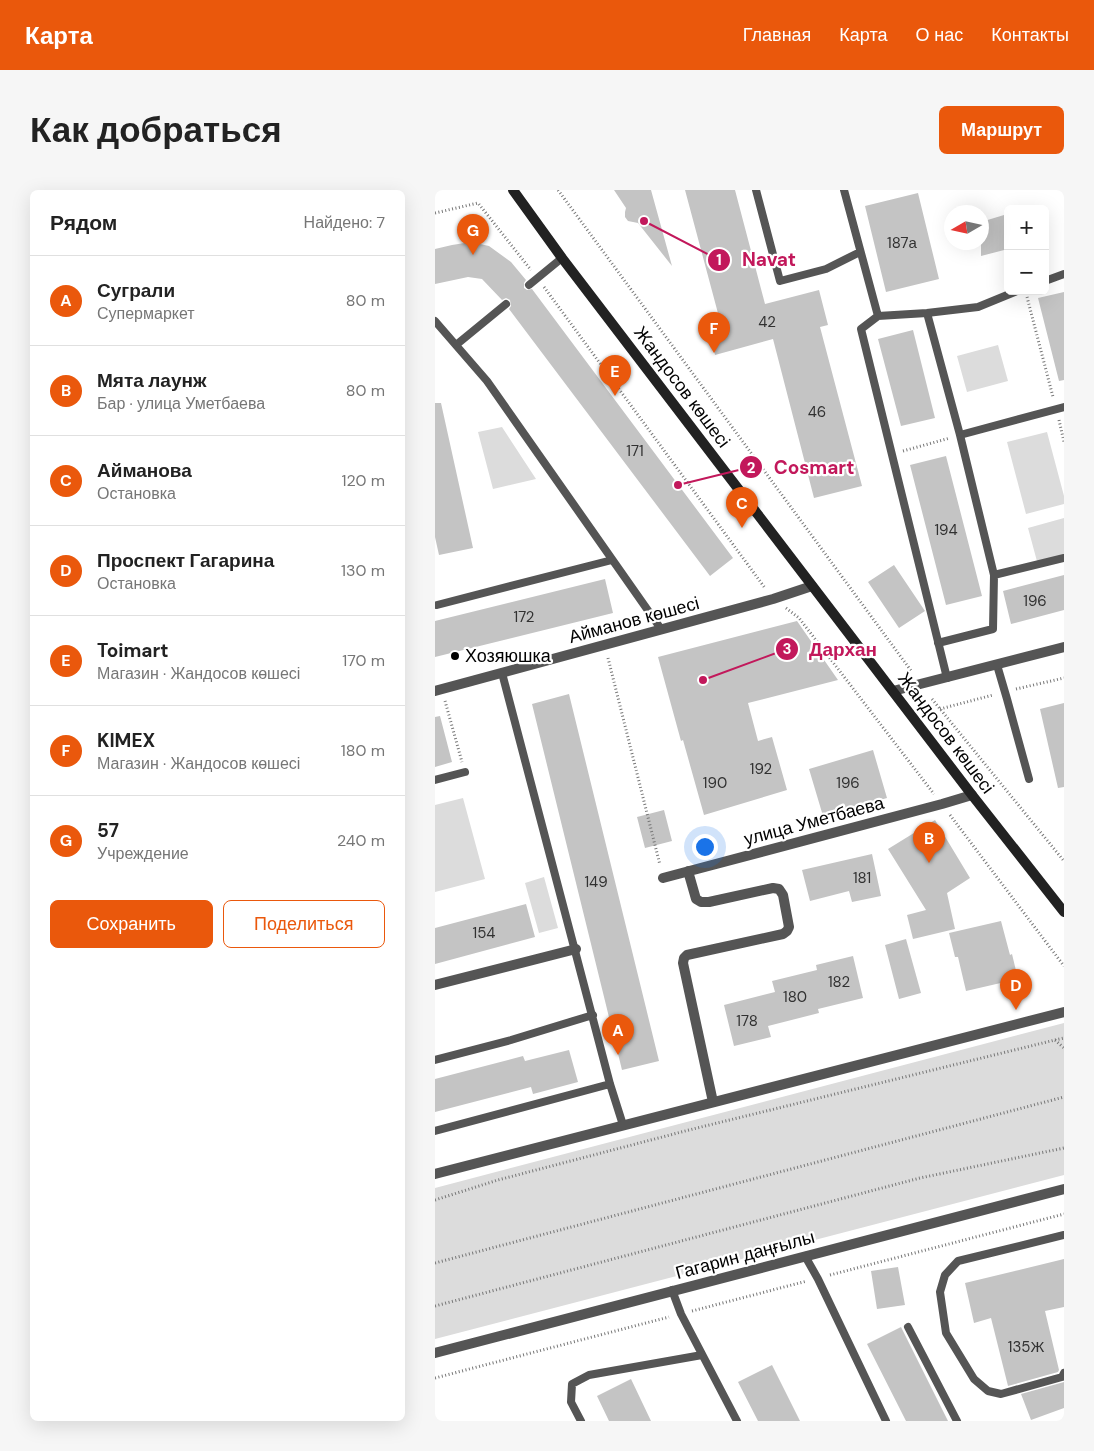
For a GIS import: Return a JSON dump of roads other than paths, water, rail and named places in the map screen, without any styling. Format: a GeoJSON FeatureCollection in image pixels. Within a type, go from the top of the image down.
{"type":"FeatureCollection","features":[{"type":"Feature","properties":{"kind":"main road","name":"Жандосов көшесі"},"geometry":{"type":"LineString","coordinates":[[513,190],[562,258],[972,795],[1064,912]]}},
{"type":"Feature","properties":{"kind":"street","name":"Айманов көшесі"},"geometry":{"type":"LineString","coordinates":[[439,690],[773,599],[813,586]]}},
{"type":"Feature","properties":{"kind":"street"},"geometry":{"type":"LineString","coordinates":[[893,691],[1064,647]]}},
{"type":"Feature","properties":{"kind":"street","name":"улица Уметбаева"},"geometry":{"type":"LineString","coordinates":[[663,878],[972,795]]}},
{"type":"Feature","properties":{"kind":"street"},"geometry":{"type":"LineString","coordinates":[[688,872],[696,899],[701,902],[709,902],[773,888],[779,889],[783,895],[789,927],[783,934],[687,955],[684,958],[683,963],[713,1102]]}},
{"type":"Feature","properties":{"kind":"street"},"geometry":{"type":"LineString","coordinates":[[435,985],[576,949]]}},
{"type":"Feature","properties":{"kind":"street"},"geometry":{"type":"LineString","coordinates":[[435,1174],[1064,1012]]}},
{"type":"Feature","properties":{"kind":"street","name":"Гагарин даңғылы"},"geometry":{"type":"LineString","coordinates":[[435,1352],[1064,1189]]}},
{"type":"Feature","properties":{"kind":"lane"},"geometry":{"type":"LineString","coordinates":[[756,190],[781,281],[826,269],[861,252]]}},
{"type":"Feature","properties":{"kind":"lane"},"geometry":{"type":"LineString","coordinates":[[844,190],[878,316]]}},
{"type":"Feature","properties":{"kind":"lane"},"geometry":{"type":"LineString","coordinates":[[529,285],[562,258]]}},
{"type":"Feature","properties":{"kind":"lane"},"geometry":{"type":"LineString","coordinates":[[1049,280],[1064,274]]}},
{"type":"Feature","properties":{"kind":"lane"},"geometry":{"type":"LineString","coordinates":[[947,678],[861,328],[878,316],[927,313],[978,306],[1007,295]]}},
{"type":"Feature","properties":{"kind":"lane"},"geometry":{"type":"LineString","coordinates":[[456,345],[506,304]]}},
{"type":"Feature","properties":{"kind":"lane"},"geometry":{"type":"LineString","coordinates":[[927,313],[995,575],[993,629],[938,643]]}},
{"type":"Feature","properties":{"kind":"lane"},"geometry":{"type":"LineString","coordinates":[[435,321],[487,382],[661,629]]}},
{"type":"Feature","properties":{"kind":"lane"},"geometry":{"type":"LineString","coordinates":[[960,435],[1060,408]]}},
{"type":"Feature","properties":{"kind":"lane"},"geometry":{"type":"LineString","coordinates":[[995,575],[1064,558]]}},
{"type":"Feature","properties":{"kind":"lane"},"geometry":{"type":"LineString","coordinates":[[437,605],[613,560]]}},
{"type":"Feature","properties":{"kind":"lane"},"geometry":{"type":"LineString","coordinates":[[997,664],[1029,779]]}},
{"type":"Feature","properties":{"kind":"lane"},"geometry":{"type":"LineString","coordinates":[[502,673],[623,1125]]}},
{"type":"Feature","properties":{"kind":"lane"},"geometry":{"type":"LineString","coordinates":[[435,780],[465,772]]}},
{"type":"Feature","properties":{"kind":"lane"},"geometry":{"type":"LineString","coordinates":[[435,1060],[511,1040],[593,1015]]}},
{"type":"Feature","properties":{"kind":"lane"},"geometry":{"type":"LineString","coordinates":[[435,1131],[611,1084]]}},
{"type":"Feature","properties":{"kind":"lane"},"geometry":{"type":"LineString","coordinates":[[1064,1235],[958,1260],[945,1275],[940,1292],[946,1333],[974,1379],[988,1391],[1001,1394],[1062,1377],[1064,1374]]}},
{"type":"Feature","properties":{"kind":"lane"},"geometry":{"type":"LineString","coordinates":[[805,1256],[818,1279],[886,1421]]}},
{"type":"Feature","properties":{"kind":"lane"},"geometry":{"type":"LineString","coordinates":[[672,1290],[681,1314],[737,1421]]}},
{"type":"Feature","properties":{"kind":"lane"},"geometry":{"type":"LineString","coordinates":[[908,1328],[957,1421]]}},
{"type":"Feature","properties":{"kind":"lane"},"geometry":{"type":"LineString","coordinates":[[581,1421],[571,1402],[572,1384],[589,1375],[702,1355]]}},
{"type":"Feature","properties":{"kind":"place","name":"Navat"},"geometry":{"type":"Point","coordinates":[644,221]}},
{"type":"Feature","properties":{"kind":"place","name":"57"},"geometry":{"type":"Point","coordinates":[473,255]}},
{"type":"Feature","properties":{"kind":"place","name":"KIMEX"},"geometry":{"type":"Point","coordinates":[714,353]}},
{"type":"Feature","properties":{"kind":"place","name":"Toimart"},"geometry":{"type":"Point","coordinates":[615,396]}},
{"type":"Feature","properties":{"kind":"place","name":"Cosmart"},"geometry":{"type":"Point","coordinates":[678,485]}},
{"type":"Feature","properties":{"kind":"place","name":"Айманова"},"geometry":{"type":"Point","coordinates":[742,528]}},
{"type":"Feature","properties":{"kind":"place","name":"Хозяюшка"},"geometry":{"type":"Point","coordinates":[455,656]}},
{"type":"Feature","properties":{"kind":"place","name":"Дархан"},"geometry":{"type":"Point","coordinates":[703,680]}},
{"type":"Feature","properties":{"kind":"place","name":"Мята лаунж"},"geometry":{"type":"Point","coordinates":[929,863]}},
{"type":"Feature","properties":{"kind":"place","name":"Проспект Гагарина"},"geometry":{"type":"Point","coordinates":[1016,1010]}},
{"type":"Feature","properties":{"kind":"place","name":"Суграли"},"geometry":{"type":"Point","coordinates":[618,1055]}}]}
